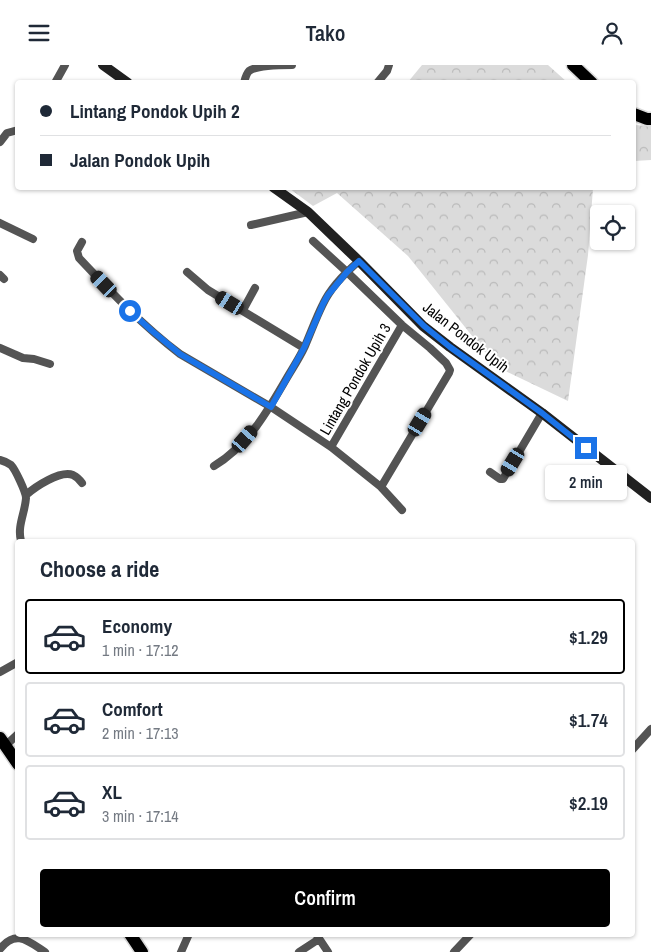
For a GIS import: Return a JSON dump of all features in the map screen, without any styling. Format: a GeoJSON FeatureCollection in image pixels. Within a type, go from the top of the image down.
{"type":"FeatureCollection","features":[{"type":"Feature","properties":{"kind":"main road"},"geometry":{"type":"LineString","coordinates":[[103,65],[124,80]]}},
{"type":"Feature","properties":{"kind":"main road"},"geometry":{"type":"LineString","coordinates":[[573,65],[589,80]]}},
{"type":"Feature","properties":{"kind":"main road"},"geometry":{"type":"LineString","coordinates":[[636,114],[651,119]]}},
{"type":"Feature","properties":{"kind":"main road","name":"Jalan Pondok Upih"},"geometry":{"type":"LineString","coordinates":[[278,190],[308,212],[424,326],[542,413],[651,498]]}},
{"type":"Feature","properties":{"kind":"main road"},"geometry":{"type":"LineString","coordinates":[[3,742],[15,760]]}},
{"type":"Feature","properties":{"kind":"main road"},"geometry":{"type":"LineString","coordinates":[[132,937],[142,952]]}},
{"type":"Feature","properties":{"kind":"street"},"geometry":{"type":"LineString","coordinates":[[57,80],[65,65]]}},
{"type":"Feature","properties":{"kind":"street"},"geometry":{"type":"LineString","coordinates":[[245,80],[247,74],[253,68],[266,65],[292,65]]}},
{"type":"Feature","properties":{"kind":"street"},"geometry":{"type":"LineString","coordinates":[[380,80],[387,71],[389,65]]}},
{"type":"Feature","properties":{"kind":"street"},"geometry":{"type":"LineString","coordinates":[[0,142],[8,133],[15,131]]}},
{"type":"Feature","properties":{"kind":"street"},"geometry":{"type":"LineString","coordinates":[[251,225],[308,212]]}},
{"type":"Feature","properties":{"kind":"street"},"geometry":{"type":"LineString","coordinates":[[0,223],[33,239]]}},
{"type":"Feature","properties":{"kind":"street"},"geometry":{"type":"LineString","coordinates":[[313,241],[402,325],[446,363],[450,370],[381,487]]}},
{"type":"Feature","properties":{"kind":"street"},"geometry":{"type":"LineString","coordinates":[[82,242],[77,251],[78,258],[151,330],[180,354],[271,407],[331,447],[381,487],[402,510]]}},
{"type":"Feature","properties":{"kind":"street"},"geometry":{"type":"LineString","coordinates":[[214,466],[237,448],[271,407],[304,348],[328,295],[359,261]]}},
{"type":"Feature","properties":{"kind":"street"},"geometry":{"type":"LineString","coordinates":[[187,272],[208,289],[304,348]]}},
{"type":"Feature","properties":{"kind":"street"},"geometry":{"type":"LineString","coordinates":[[243,311],[255,288]]}},
{"type":"Feature","properties":{"kind":"street","name":"Lintang Pondok Upih 3"},"geometry":{"type":"LineString","coordinates":[[331,447],[402,325]]}},
{"type":"Feature","properties":{"kind":"street"},"geometry":{"type":"LineString","coordinates":[[0,348],[22,358],[34,359],[50,364]]}},
{"type":"Feature","properties":{"kind":"street"},"geometry":{"type":"LineString","coordinates":[[490,472],[503,479],[542,413]]}},
{"type":"Feature","properties":{"kind":"street"},"geometry":{"type":"LineString","coordinates":[[0,460],[13,468],[26,495],[20,525],[21,539]]}},
{"type":"Feature","properties":{"kind":"street"},"geometry":{"type":"LineString","coordinates":[[26,495],[47,480],[65,475],[74,475],[82,483]]}},
{"type":"Feature","properties":{"kind":"street"},"geometry":{"type":"LineString","coordinates":[[0,673],[15,664]]}},
{"type":"Feature","properties":{"kind":"street"},"geometry":{"type":"LineString","coordinates":[[635,747],[651,729]]}},
{"type":"Feature","properties":{"kind":"street"},"geometry":{"type":"LineString","coordinates":[[3,742],[15,736]]}},
{"type":"Feature","properties":{"kind":"street"},"geometry":{"type":"LineString","coordinates":[[181,952],[188,937]]}},
{"type":"Feature","properties":{"kind":"street"},"geometry":{"type":"LineString","coordinates":[[299,952],[316,937]]}},
{"type":"Feature","properties":{"kind":"street"},"geometry":{"type":"LineString","coordinates":[[318,937],[328,952]]}},
{"type":"Feature","properties":{"kind":"street"},"geometry":{"type":"LineString","coordinates":[[454,952],[468,937]]}},
{"type":"Feature","properties":{"kind":"street"},"geometry":{"type":"LineString","coordinates":[[0,949],[9,940],[21,938],[45,952]]}},
{"type":"Feature","properties":{"kind":"green space"},"geometry":{"type":"Polygon","coordinates":[[[422,65],[548,65],[565,80],[410,80],[422,65]]]}},
{"type":"Feature","properties":{"kind":"green space"},"geometry":{"type":"Polygon","coordinates":[[[636,125],[651,126],[651,160],[636,161],[636,125]]]}},
{"type":"Feature","properties":{"kind":"green space"},"geometry":{"type":"Polygon","coordinates":[[[292,190],[593,190],[592,205],[590,205],[588,255],[568,401],[497,367],[408,256],[337,193],[313,206],[292,190]]]}},
{"type":"Feature","properties":{"kind":"route"},"geometry":{"type":"LineString","coordinates":[[130,311],[180,354],[271,407],[304,348],[328,295],[359,261],[424,326],[586,448]]}}]}
